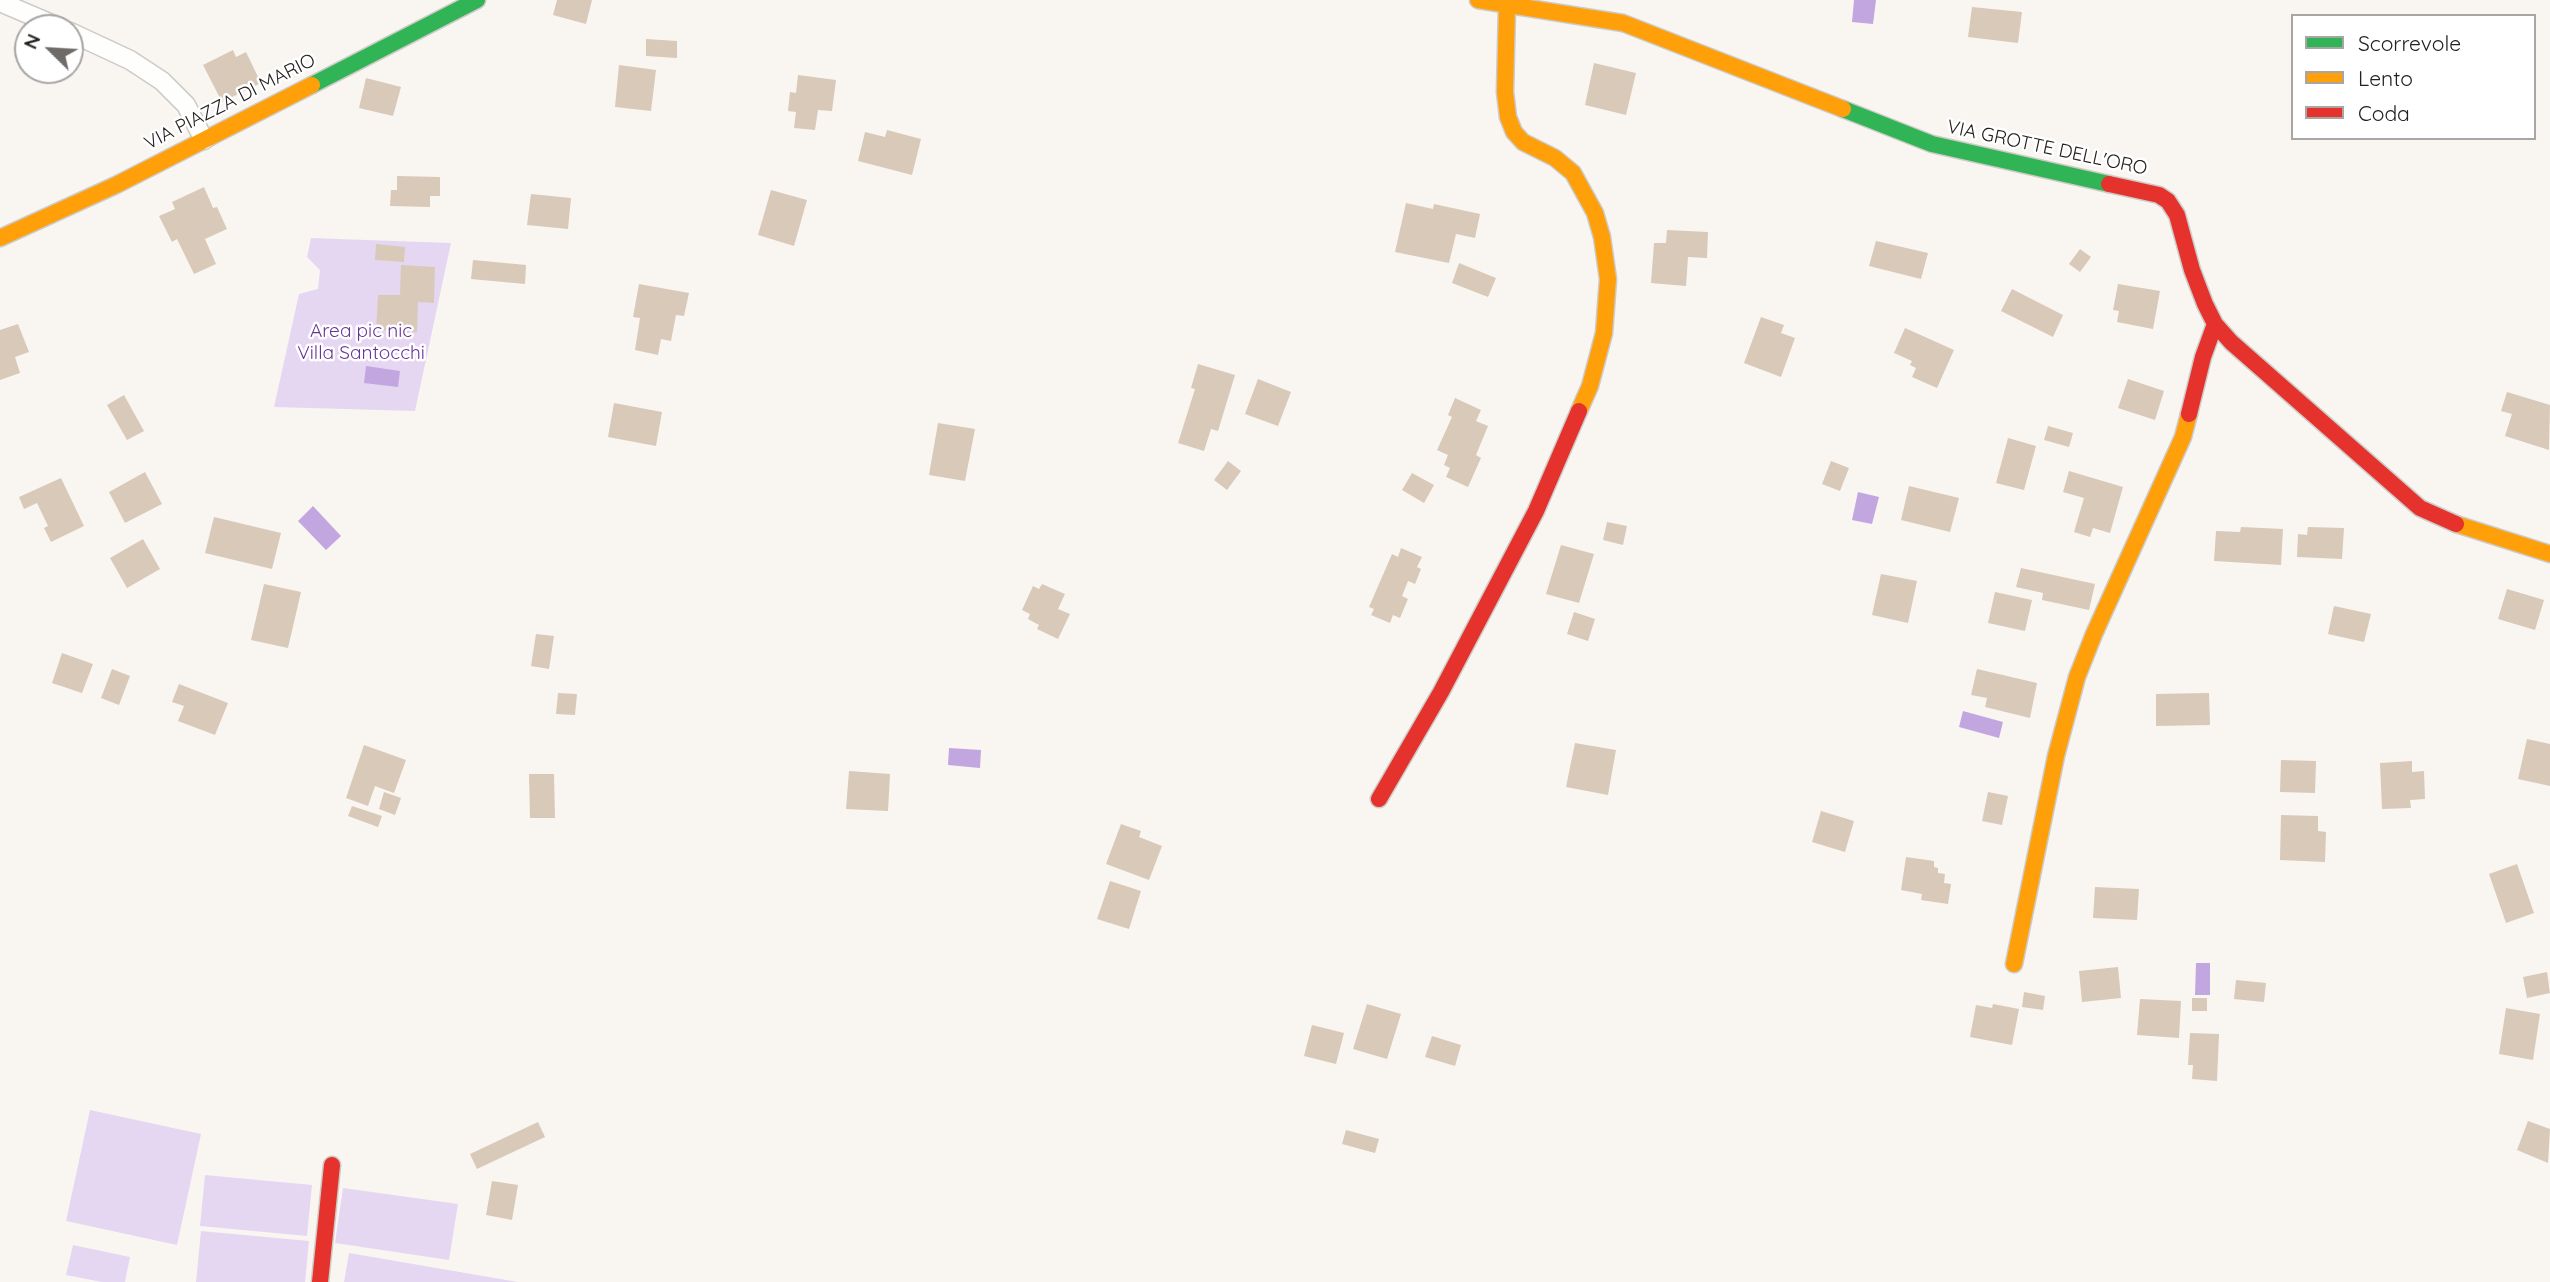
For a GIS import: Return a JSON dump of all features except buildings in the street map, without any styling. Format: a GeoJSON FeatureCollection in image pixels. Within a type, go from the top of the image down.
{"type":"FeatureCollection","features":[{"type":"Feature","properties":{"kind":"street","name":"VIA PIAZZA DI MARIO"},"geometry":{"type":"LineString","coordinates":[[0,238],[85,200],[477,0]]}},
{"type":"Feature","properties":{"kind":"street","name":"VIA GROTTE DELL'ORO"},"geometry":{"type":"LineString","coordinates":[[1478,0],[1631,25],[1932,145],[2159,195],[2168,201],[2177,215],[2195,279],[2215,324],[2231,342],[2420,508],[2452,523],[2550,554]]}},
{"type":"Feature","properties":{"kind":"street"},"geometry":{"type":"LineString","coordinates":[[0,2],[28,14]]}},
{"type":"Feature","properties":{"kind":"street"},"geometry":{"type":"LineString","coordinates":[[1379,799],[1441,692],[1536,511],[1590,386],[1604,333],[1608,279],[1602,237],[1595,213],[1573,173],[1555,158],[1518,137],[1508,117],[1504,92],[1507,6]]}},
{"type":"Feature","properties":{"kind":"street"},"geometry":{"type":"LineString","coordinates":[[84,39],[130,60],[163,81],[186,105],[204,139]]}},
{"type":"Feature","properties":{"kind":"street"},"geometry":{"type":"LineString","coordinates":[[2014,964],[2054,766],[2072,695],[2094,634],[2183,437],[2203,357],[2215,324]]}},
{"type":"Feature","properties":{"kind":"street"},"geometry":{"type":"LineString","coordinates":[[320,1282],[332,1164]]}},
{"type":"Feature","properties":{"kind":"green space","name":"Area pic nic Villa Santocchi"},"geometry":{"type":"Polygon","coordinates":[[[311,238],[451,243],[415,411],[274,407],[299,294],[318,289],[320,270],[307,257],[311,238]]]}},
{"type":"Feature","properties":{"kind":"green space"},"geometry":{"type":"Polygon","coordinates":[[[90,1110],[201,1134],[177,1245],[66,1221],[90,1110]]]}},
{"type":"Feature","properties":{"kind":"green space"},"geometry":{"type":"Polygon","coordinates":[[[205,1175],[312,1185],[307,1236],[200,1226],[205,1175]]]}},
{"type":"Feature","properties":{"kind":"green space"},"geometry":{"type":"Polygon","coordinates":[[[343,1188],[458,1204],[449,1260],[335,1243],[343,1188]]]}},
{"type":"Feature","properties":{"kind":"green space"},"geometry":{"type":"Polygon","coordinates":[[[201,1231],[309,1241],[305,1282],[196,1282],[201,1231]]]}},
{"type":"Feature","properties":{"kind":"green space"},"geometry":{"type":"Polygon","coordinates":[[[73,1245],[130,1257],[125,1282],[102,1282],[66,1275],[73,1245]]]}},
{"type":"Feature","properties":{"kind":"green space"},"geometry":{"type":"Polygon","coordinates":[[[349,1253],[518,1282],[344,1282],[349,1253]]]}},
{"type":"Feature","properties":{"kind":"shaded area"},"geometry":{"type":"Polygon","coordinates":[[[1854,0],[1876,0],[1873,24],[1852,22],[1854,0]]]}},
{"type":"Feature","properties":{"kind":"shaded area"},"geometry":{"type":"Polygon","coordinates":[[[366,366],[400,371],[398,387],[364,383],[366,366]]]}},
{"type":"Feature","properties":{"kind":"shaded area"},"geometry":{"type":"Polygon","coordinates":[[[1858,492],[1879,497],[1872,524],[1852,520],[1858,492]]]}},
{"type":"Feature","properties":{"kind":"shaded area"},"geometry":{"type":"Polygon","coordinates":[[[313,506],[341,536],[326,550],[298,521],[313,506]]]}},
{"type":"Feature","properties":{"kind":"shaded area"},"geometry":{"type":"Polygon","coordinates":[[[1963,711],[2003,722],[1999,738],[1959,727],[1963,711]]]}},
{"type":"Feature","properties":{"kind":"shaded area"},"geometry":{"type":"Polygon","coordinates":[[[949,748],[981,750],[980,768],[948,765],[949,748]]]}},
{"type":"Feature","properties":{"kind":"shaded area"},"geometry":{"type":"Polygon","coordinates":[[[2196,963],[2210,963],[2210,995],[2195,995],[2196,963]]]}},
{"type":"Feature","properties":{"kind":"traffic: fast"},"geometry":{"type":"LineString","coordinates":[[312,85],[477,0]]}},
{"type":"Feature","properties":{"kind":"traffic: fast"},"geometry":{"type":"LineString","coordinates":[[1843,109],[1932,144],[2109,184]]}},
{"type":"Feature","properties":{"kind":"traffic: slow"},"geometry":{"type":"LineString","coordinates":[[1478,0],[1623,23],[1843,109]]}},
{"type":"Feature","properties":{"kind":"traffic: slow"},"geometry":{"type":"LineString","coordinates":[[1507,6],[1505,92],[1508,117],[1514,132],[1523,142],[1555,158],[1573,173],[1595,213],[1602,237],[1608,279],[1604,333],[1590,386],[1579,411]]}},
{"type":"Feature","properties":{"kind":"traffic: slow"},"geometry":{"type":"LineString","coordinates":[[0,238],[116,185],[312,85]]}},
{"type":"Feature","properties":{"kind":"traffic: slow"},"geometry":{"type":"LineString","coordinates":[[2014,964],[2056,756],[2077,677],[2183,437],[2189,414]]}},
{"type":"Feature","properties":{"kind":"traffic: slow"},"geometry":{"type":"LineString","coordinates":[[2456,524],[2550,554]]}},
{"type":"Feature","properties":{"kind":"traffic: jam"},"geometry":{"type":"LineString","coordinates":[[2109,184],[2159,195],[2168,201],[2177,215],[2192,270],[2205,304],[2215,324],[2231,342],[2420,508],[2456,524]]}},
{"type":"Feature","properties":{"kind":"traffic: jam"},"geometry":{"type":"LineString","coordinates":[[2189,414],[2203,357],[2215,324]]}},
{"type":"Feature","properties":{"kind":"traffic: jam"},"geometry":{"type":"LineString","coordinates":[[1379,799],[1441,692],[1536,511],[1579,411]]}},
{"type":"Feature","properties":{"kind":"traffic: jam"},"geometry":{"type":"LineString","coordinates":[[320,1282],[332,1165]]}}]}
